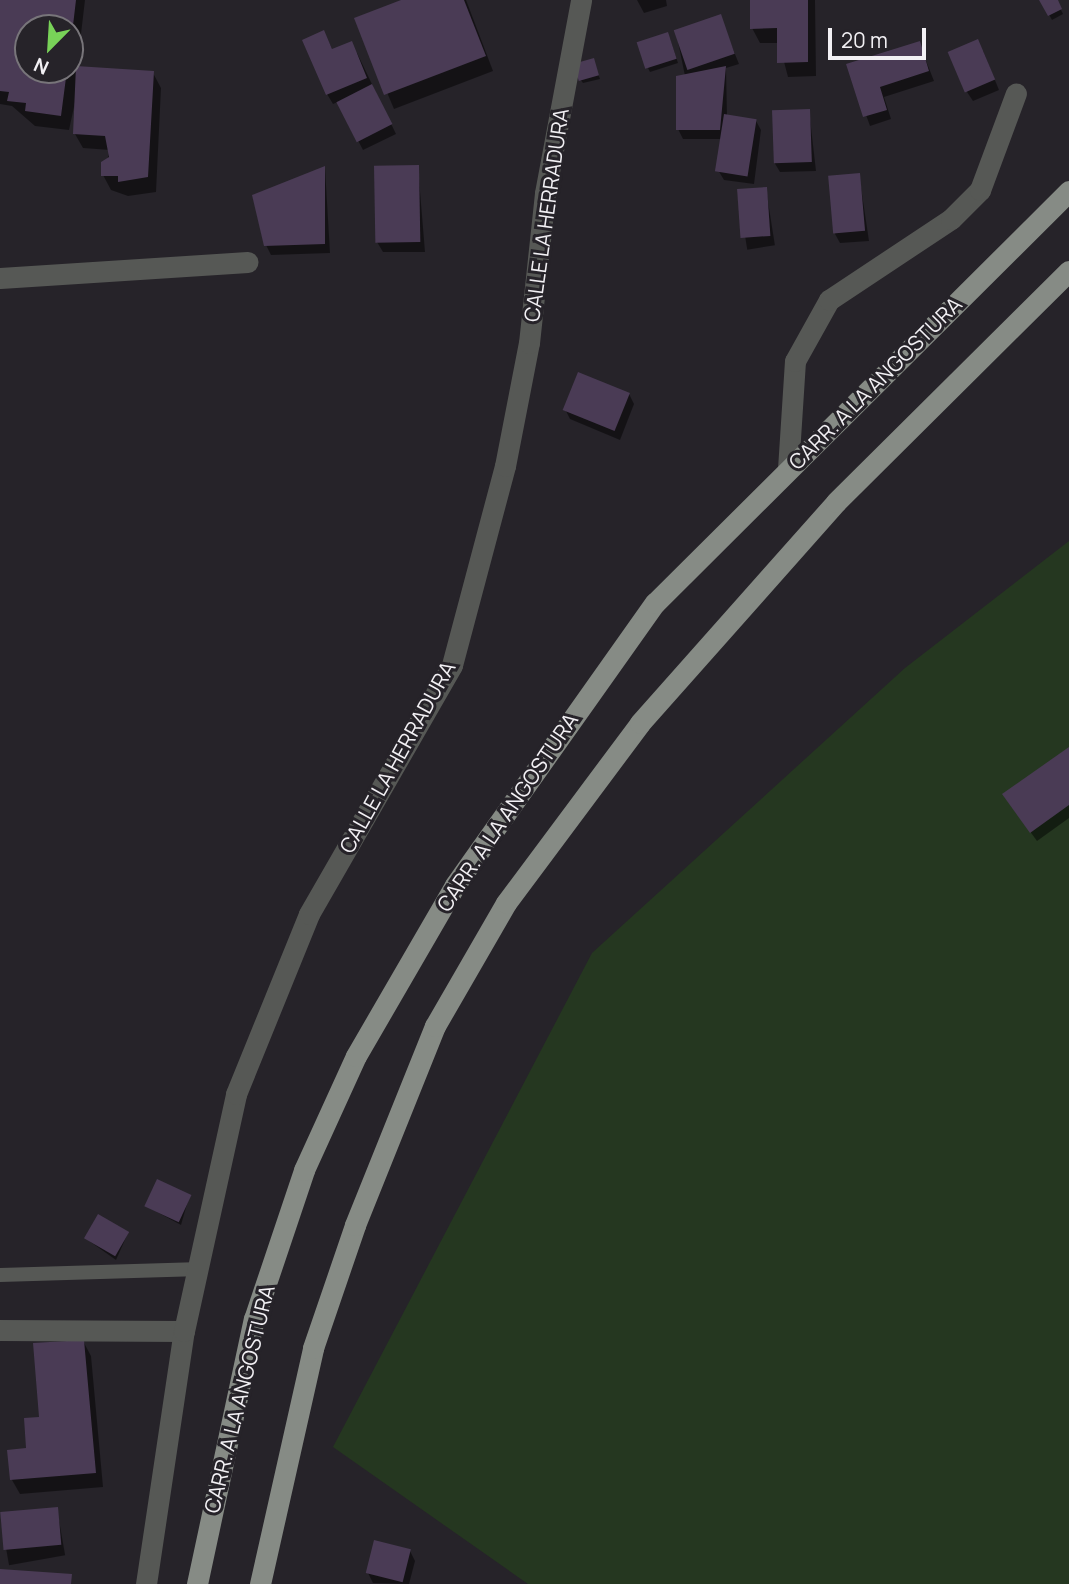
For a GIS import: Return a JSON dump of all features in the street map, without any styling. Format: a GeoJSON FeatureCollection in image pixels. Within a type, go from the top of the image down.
{"type":"FeatureCollection","features":[{"type":"Feature","properties":{"kind":"main road","name":"CARR. A LA ANGOSTURA"},"geometry":{"type":"LineString","coordinates":[[197,1584],[254,1319],[304,1170],[356,1056],[455,885],[551,743],[655,603],[1069,191]]}},
{"type":"Feature","properties":{"kind":"main road"},"geometry":{"type":"LineString","coordinates":[[260,1584],[313,1348],[355,1225],[435,1026],[506,903],[640,723],[818,522],[1069,271]]}},
{"type":"Feature","properties":{"kind":"street","name":"CALLE LA HERRADURA"},"geometry":{"type":"LineString","coordinates":[[146,1584],[184,1331],[201,1269],[236,1094],[309,914],[452,665],[505,466],[529,343],[545,193],[581,0]]}},
{"type":"Feature","properties":{"kind":"street"},"geometry":{"type":"LineString","coordinates":[[788,469],[795,361],[829,300],[951,219],[980,190],[1016,93]]}},
{"type":"Feature","properties":{"kind":"street"},"geometry":{"type":"LineString","coordinates":[[0,278],[247,262]]}},
{"type":"Feature","properties":{"kind":"street"},"geometry":{"type":"LineString","coordinates":[[0,1330],[184,1331]]}},
{"type":"Feature","properties":{"kind":"lane"},"geometry":{"type":"LineString","coordinates":[[0,1275],[201,1269]]}},
{"type":"Feature","properties":{"kind":"green space"},"geometry":{"type":"Polygon","coordinates":[[[1069,541],[1069,1584],[528,1584],[333,1447],[592,953],[905,668],[1069,541]]]}},
{"type":"Feature","properties":{"kind":"building"},"geometry":{"type":"Polygon","coordinates":[[[0,0],[76,0],[74,14],[14,14],[14,84],[65,84],[61,116],[25,111],[26,103],[7,101],[9,92],[0,91],[0,0]]]}},
{"type":"Feature","properties":{"kind":"building"},"geometry":{"type":"Polygon","coordinates":[[[401,0],[464,0],[486,56],[384,95],[354,18],[401,0]]]}},
{"type":"Feature","properties":{"kind":"building"},"geometry":{"type":"Polygon","coordinates":[[[750,0],[808,0],[808,62],[777,63],[777,28],[750,29],[750,0]]]}},
{"type":"Feature","properties":{"kind":"building"},"geometry":{"type":"Polygon","coordinates":[[[1039,0],[1058,0],[1062,9],[1048,16],[1039,0]]]}},
{"type":"Feature","properties":{"kind":"building"},"geometry":{"type":"Polygon","coordinates":[[[721,14],[735,54],[687,70],[674,30],[721,14]]]}},
{"type":"Feature","properties":{"kind":"building"},"geometry":{"type":"Polygon","coordinates":[[[324,30],[332,49],[352,41],[367,78],[326,95],[302,40],[324,30]]]}},
{"type":"Feature","properties":{"kind":"building"},"geometry":{"type":"Polygon","coordinates":[[[668,32],[677,59],[645,69],[637,42],[668,32]]]}},
{"type":"Feature","properties":{"kind":"building"},"geometry":{"type":"Polygon","coordinates":[[[978,39],[995,80],[965,92],[948,52],[978,39]]]}},
{"type":"Feature","properties":{"kind":"building"},"geometry":{"type":"Polygon","coordinates":[[[920,41],[929,71],[880,87],[887,110],[863,117],[846,64],[920,41]]]}},
{"type":"Feature","properties":{"kind":"building"},"geometry":{"type":"Polygon","coordinates":[[[594,58],[599,75],[579,81],[574,64],[594,58]]]}},
{"type":"Feature","properties":{"kind":"building"},"geometry":{"type":"Polygon","coordinates":[[[726,66],[720,130],[676,130],[676,76],[726,66]]]}},
{"type":"Feature","properties":{"kind":"building"},"geometry":{"type":"Polygon","coordinates":[[[84,67],[154,71],[148,177],[118,182],[118,176],[101,176],[101,162],[109,157],[105,136],[73,134],[75,84],[84,84],[84,67]]]}},
{"type":"Feature","properties":{"kind":"building"},"geometry":{"type":"Polygon","coordinates":[[[372,84],[392,124],[357,142],[336,102],[372,84]]]}},
{"type":"Feature","properties":{"kind":"building"},"geometry":{"type":"Polygon","coordinates":[[[810,109],[812,162],[774,163],[772,110],[810,109]]]}},
{"type":"Feature","properties":{"kind":"building"},"geometry":{"type":"Polygon","coordinates":[[[724,114],[757,119],[748,176],[715,171],[724,114]]]}},
{"type":"Feature","properties":{"kind":"building"},"geometry":{"type":"Polygon","coordinates":[[[419,165],[420,242],[375,243],[374,166],[419,165]]]}},
{"type":"Feature","properties":{"kind":"building"},"geometry":{"type":"Polygon","coordinates":[[[325,166],[325,244],[264,246],[252,195],[325,166]]]}},
{"type":"Feature","properties":{"kind":"building"},"geometry":{"type":"Polygon","coordinates":[[[860,173],[865,231],[833,234],[828,176],[860,173]]]}},
{"type":"Feature","properties":{"kind":"building"},"geometry":{"type":"Polygon","coordinates":[[[767,187],[770,236],[740,238],[737,189],[767,187]]]}},
{"type":"Feature","properties":{"kind":"building"},"geometry":{"type":"Polygon","coordinates":[[[578,372],[630,393],[615,431],[563,410],[578,372]]]}},
{"type":"Feature","properties":{"kind":"building"},"geometry":{"type":"Polygon","coordinates":[[[1069,747],[1069,805],[1030,833],[1002,794],[1069,747]]]}},
{"type":"Feature","properties":{"kind":"building"},"geometry":{"type":"Polygon","coordinates":[[[157,1179],[191,1195],[179,1222],[144,1206],[157,1179]]]}},
{"type":"Feature","properties":{"kind":"building"},"geometry":{"type":"Polygon","coordinates":[[[98,1214],[129,1232],[115,1256],[84,1238],[98,1214]]]}},
{"type":"Feature","properties":{"kind":"building"},"geometry":{"type":"Polygon","coordinates":[[[84,1340],[96,1473],[10,1480],[7,1450],[26,1448],[24,1418],[39,1417],[33,1343],[84,1340]]]}},
{"type":"Feature","properties":{"kind":"building"},"geometry":{"type":"Polygon","coordinates":[[[58,1507],[61,1545],[4,1550],[0,1512],[58,1507]]]}},
{"type":"Feature","properties":{"kind":"building"},"geometry":{"type":"Polygon","coordinates":[[[374,1540],[411,1549],[403,1582],[366,1573],[374,1540]]]}},
{"type":"Feature","properties":{"kind":"building"},"geometry":{"type":"Polygon","coordinates":[[[0,1569],[72,1574],[71,1584],[0,1584],[0,1569]]]}}]}
